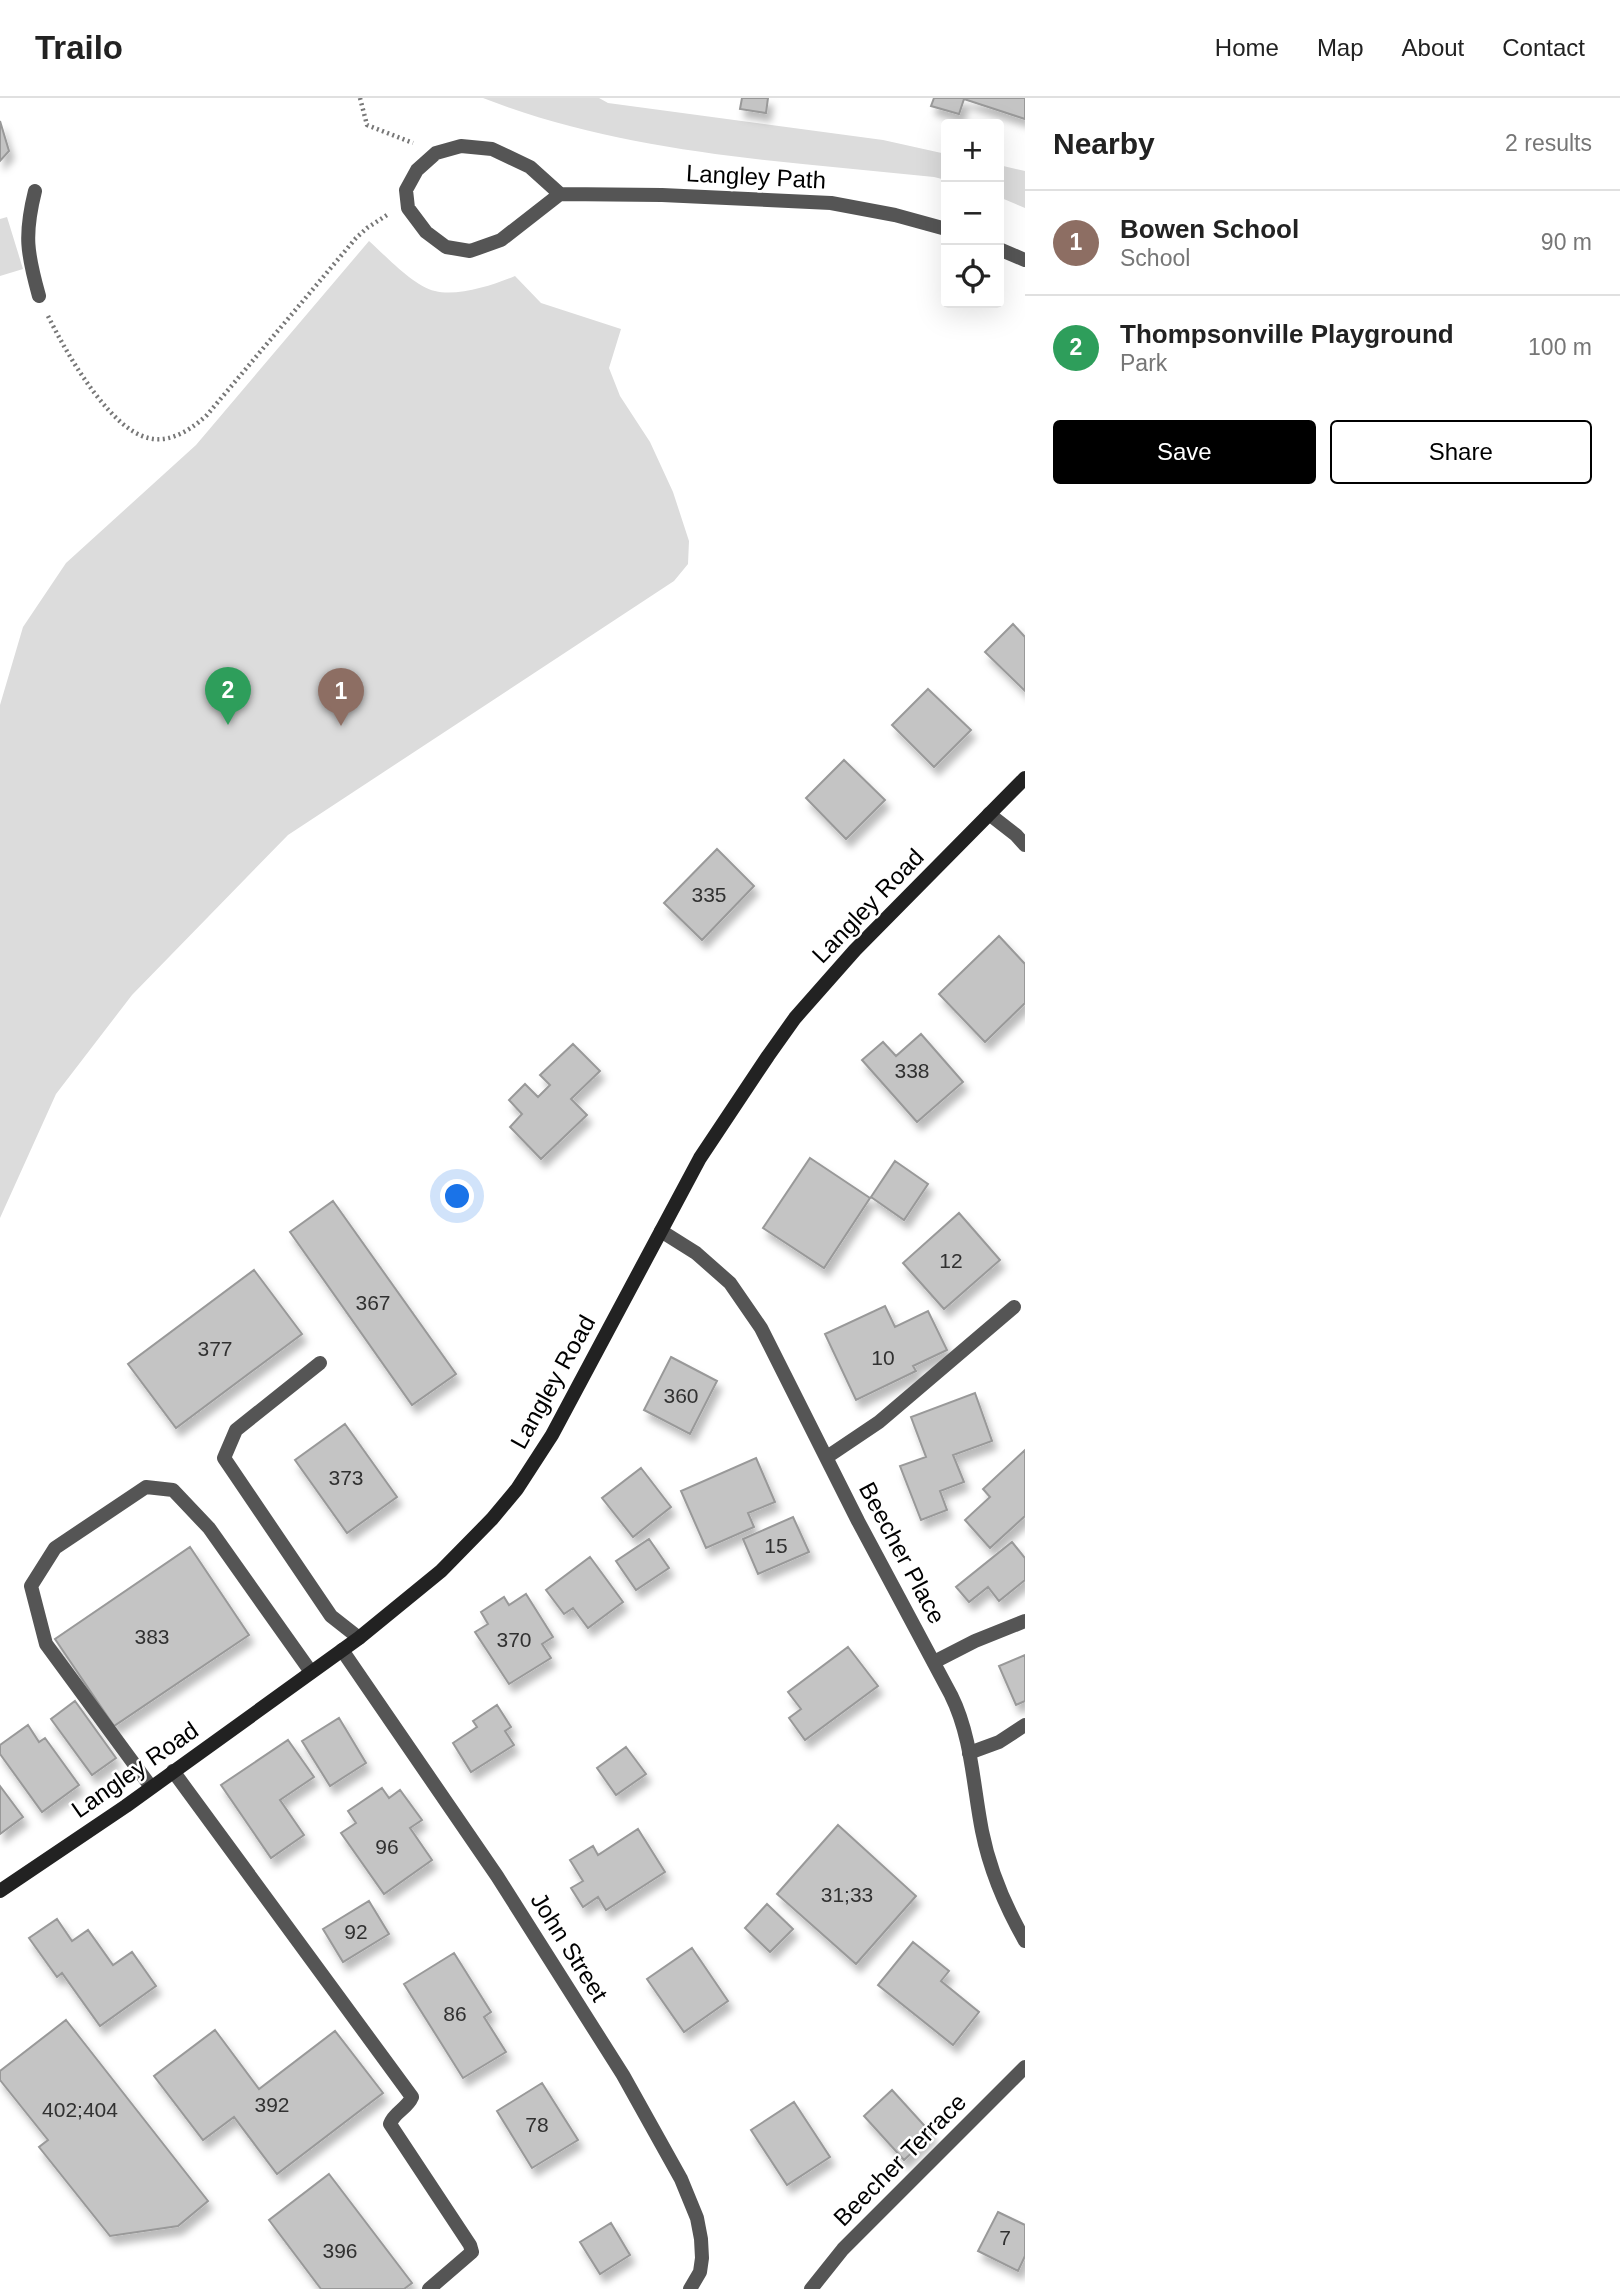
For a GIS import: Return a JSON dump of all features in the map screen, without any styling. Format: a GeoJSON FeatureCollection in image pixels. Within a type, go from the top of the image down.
{"type":"FeatureCollection","features":[{"type":"Feature","properties":{"kind":"street"},"geometry":{"type":"LineString","coordinates":[[461,146],[492,149],[530,167],[560,194],[500,240],[470,251],[446,247],[426,232],[408,208],[406,190],[417,170],[436,153],[461,146]]}},
{"type":"Feature","properties":{"kind":"street"},"geometry":{"type":"LineString","coordinates":[[35,191],[28,218],[27,250],[39,296]]}},
{"type":"Feature","properties":{"kind":"street","name":"Langley Path"},"geometry":{"type":"LineString","coordinates":[[560,194],[662,195],[831,203],[895,215],[941,228]]}},
{"type":"Feature","properties":{"kind":"street"},"geometry":{"type":"LineString","coordinates":[[1004,251],[1025,260]]}},
{"type":"Feature","properties":{"kind":"street","name":"Langley Road"},"geometry":{"type":"LineString","coordinates":[[0,1891],[359,1638],[441,1571],[492,1519],[552,1435],[721,1125],[795,1018],[855,950],[1025,778]]}},
{"type":"Feature","properties":{"kind":"street"},"geometry":{"type":"LineString","coordinates":[[989,814],[1025,845]]}},
{"type":"Feature","properties":{"kind":"street","name":"Beecher Place"},"geometry":{"type":"LineString","coordinates":[[661,1231],[710,1264],[730,1283],[746,1304],[775,1354],[858,1521],[934,1662],[958,1710],[969,1753],[982,1832],[995,1878],[1003,1900],[1025,1941]]}},
{"type":"Feature","properties":{"kind":"street"},"geometry":{"type":"LineString","coordinates":[[827,1457],[879,1422],[1014,1307]]}},
{"type":"Feature","properties":{"kind":"street"},"geometry":{"type":"LineString","coordinates":[[320,1363],[236,1430],[224,1458],[331,1616],[359,1638]]}},
{"type":"Feature","properties":{"kind":"street"},"geometry":{"type":"LineString","coordinates":[[151,1787],[46,1644],[31,1586],[55,1548],[146,1487],[173,1490],[209,1528],[311,1672]]}},
{"type":"Feature","properties":{"kind":"street"},"geometry":{"type":"LineString","coordinates":[[934,1662],[975,1641],[1025,1621]]}},
{"type":"Feature","properties":{"kind":"street","name":"John Street"},"geometry":{"type":"LineString","coordinates":[[342,1650],[497,1875],[623,2075],[681,2179],[697,2218],[701,2239],[700,2272],[690,2289]]}},
{"type":"Feature","properties":{"kind":"street"},"geometry":{"type":"LineString","coordinates":[[969,1753],[999,1742],[1025,1725]]}},
{"type":"Feature","properties":{"kind":"street"},"geometry":{"type":"LineString","coordinates":[[173,1771],[412,2097],[409,2105],[393,2116],[390,2124],[472,2252],[429,2289]]}},
{"type":"Feature","properties":{"kind":"street","name":"Beecher Terrace"},"geometry":{"type":"LineString","coordinates":[[811,2289],[843,2249],[1025,2067]]}},
{"type":"Feature","properties":{"kind":"path"},"geometry":{"type":"LineString","coordinates":[[360,98],[367,125],[436,153]]}},
{"type":"Feature","properties":{"kind":"path"},"geometry":{"type":"LineString","coordinates":[[39,296],[70,359],[114,417],[128,430],[142,437],[178,437],[207,415],[356,238],[378,220],[408,208]]}},
{"type":"Feature","properties":{"kind":"shaded area"},"geometry":{"type":"Polygon","coordinates":[[[483,98],[599,98],[608,103],[883,140],[941,153],[941,179],[706,152],[593,132],[537,117],[483,98]]]}},
{"type":"Feature","properties":{"kind":"shaded area"},"geometry":{"type":"Polygon","coordinates":[[[1004,166],[1025,171],[1025,208],[1004,199],[1004,166]]]}},
{"type":"Feature","properties":{"kind":"shaded area"},"geometry":{"type":"Polygon","coordinates":[[[7,217],[23,269],[0,276],[0,219],[7,217]]]}},
{"type":"Feature","properties":{"kind":"shaded area"},"geometry":{"type":"Polygon","coordinates":[[[369,241],[409,277],[435,291],[464,291],[515,276],[541,303],[621,329],[609,368],[620,396],[650,442],[673,492],[689,541],[688,564],[674,581],[288,835],[132,995],[56,1094],[0,1218],[0,705],[23,627],[66,563],[196,445],[369,241]]]}},
{"type":"Feature","properties":{"kind":"building"},"geometry":{"type":"Polygon","coordinates":[[[742,98],[768,98],[766,113],[740,109],[742,98]]]}},
{"type":"Feature","properties":{"kind":"building"},"geometry":{"type":"Polygon","coordinates":[[[934,98],[1025,98],[1025,119],[964,99],[959,114],[931,106],[934,98]]]}},
{"type":"Feature","properties":{"kind":"building"},"geometry":{"type":"Polygon","coordinates":[[[0,121],[9,151],[0,161],[0,121]]]}},
{"type":"Feature","properties":{"kind":"building"},"geometry":{"type":"Polygon","coordinates":[[[1013,624],[1025,637],[1025,691],[985,652],[1013,624]]]}},
{"type":"Feature","properties":{"kind":"building"},"geometry":{"type":"Polygon","coordinates":[[[928,689],[971,730],[934,767],[892,725],[928,689]]]}},
{"type":"Feature","properties":{"kind":"building"},"geometry":{"type":"Polygon","coordinates":[[[844,760],[885,800],[846,839],[806,798],[844,760]]]}},
{"type":"Feature","properties":{"kind":"building"},"geometry":{"type":"Polygon","coordinates":[[[717,849],[754,886],[702,940],[664,903],[717,849]]]}},
{"type":"Feature","properties":{"kind":"building"},"geometry":{"type":"Polygon","coordinates":[[[999,936],[1025,964],[1025,1003],[985,1042],[939,994],[999,936]]]}},
{"type":"Feature","properties":{"kind":"building"},"geometry":{"type":"Polygon","coordinates":[[[921,1034],[963,1082],[917,1122],[862,1060],[883,1042],[896,1056],[921,1034]]]}},
{"type":"Feature","properties":{"kind":"building"},"geometry":{"type":"Polygon","coordinates":[[[573,1044],[600,1071],[571,1099],[587,1115],[541,1159],[510,1127],[522,1114],[509,1100],[525,1084],[538,1097],[550,1085],[540,1075],[573,1044]]]}},
{"type":"Feature","properties":{"kind":"building"},"geometry":{"type":"Polygon","coordinates":[[[810,1158],[870,1198],[824,1268],[763,1228],[810,1158]]]}},
{"type":"Feature","properties":{"kind":"building"},"geometry":{"type":"Polygon","coordinates":[[[895,1161],[928,1184],[904,1220],[871,1197],[895,1161]]]}},
{"type":"Feature","properties":{"kind":"building"},"geometry":{"type":"Polygon","coordinates":[[[333,1201],[456,1374],[412,1405],[290,1232],[333,1201]]]}},
{"type":"Feature","properties":{"kind":"building"},"geometry":{"type":"Polygon","coordinates":[[[959,1213],[1000,1260],[944,1309],[903,1263],[959,1213]]]}},
{"type":"Feature","properties":{"kind":"building"},"geometry":{"type":"Polygon","coordinates":[[[254,1270],[302,1334],[176,1428],[128,1364],[254,1270]]]}},
{"type":"Feature","properties":{"kind":"building"},"geometry":{"type":"Polygon","coordinates":[[[885,1306],[895,1327],[928,1311],[947,1350],[913,1366],[916,1371],[856,1400],[825,1334],[885,1306]]]}},
{"type":"Feature","properties":{"kind":"building"},"geometry":{"type":"Polygon","coordinates":[[[671,1357],[717,1381],[690,1434],[644,1410],[671,1357]]]}},
{"type":"Feature","properties":{"kind":"building"},"geometry":{"type":"Polygon","coordinates":[[[975,1393],[992,1441],[953,1455],[964,1482],[940,1491],[947,1510],[921,1520],[900,1466],[926,1457],[911,1417],[975,1393]]]}},
{"type":"Feature","properties":{"kind":"building"},"geometry":{"type":"Polygon","coordinates":[[[345,1424],[397,1497],[347,1533],[295,1460],[345,1424]]]}},
{"type":"Feature","properties":{"kind":"building"},"geometry":{"type":"Polygon","coordinates":[[[1025,1450],[1025,1516],[990,1548],[965,1520],[990,1497],[983,1489],[1025,1450]]]}},
{"type":"Feature","properties":{"kind":"building"},"geometry":{"type":"Polygon","coordinates":[[[756,1458],[775,1502],[748,1513],[754,1527],[706,1548],[681,1491],[756,1458]]]}},
{"type":"Feature","properties":{"kind":"building"},"geometry":{"type":"Polygon","coordinates":[[[641,1468],[671,1507],[633,1537],[602,1498],[641,1468]]]}},
{"type":"Feature","properties":{"kind":"building"},"geometry":{"type":"Polygon","coordinates":[[[793,1517],[809,1552],[758,1574],[743,1539],[793,1517]]]}},
{"type":"Feature","properties":{"kind":"building"},"geometry":{"type":"Polygon","coordinates":[[[649,1539],[669,1568],[636,1590],[616,1561],[649,1539]]]}},
{"type":"Feature","properties":{"kind":"building"},"geometry":{"type":"Polygon","coordinates":[[[1012,1542],[1025,1558],[1025,1580],[999,1601],[988,1587],[969,1602],[956,1587],[1012,1542]]]}},
{"type":"Feature","properties":{"kind":"building"},"geometry":{"type":"Polygon","coordinates":[[[190,1547],[249,1635],[114,1726],[55,1639],[190,1547]]]}},
{"type":"Feature","properties":{"kind":"building"},"geometry":{"type":"Polygon","coordinates":[[[590,1557],[623,1602],[588,1628],[573,1608],[564,1614],[546,1590],[590,1557]]]}},
{"type":"Feature","properties":{"kind":"building"},"geometry":{"type":"Polygon","coordinates":[[[526,1594],[553,1637],[542,1644],[551,1658],[509,1684],[475,1632],[488,1624],[481,1612],[504,1597],[509,1605],[526,1594]]]}},
{"type":"Feature","properties":{"kind":"building"},"geometry":{"type":"Polygon","coordinates":[[[848,1647],[878,1686],[805,1740],[789,1718],[801,1709],[788,1692],[848,1647]]]}},
{"type":"Feature","properties":{"kind":"building"},"geometry":{"type":"Polygon","coordinates":[[[1025,1655],[1025,1701],[1016,1705],[999,1666],[1025,1655]]]}},
{"type":"Feature","properties":{"kind":"building"},"geometry":{"type":"Polygon","coordinates":[[[75,1701],[116,1758],[92,1775],[51,1719],[75,1701]]]}},
{"type":"Feature","properties":{"kind":"building"},"geometry":{"type":"Polygon","coordinates":[[[497,1705],[511,1727],[505,1731],[514,1745],[471,1772],[453,1743],[477,1727],[473,1721],[497,1705]]]}},
{"type":"Feature","properties":{"kind":"building"},"geometry":{"type":"Polygon","coordinates":[[[339,1718],[366,1763],[330,1786],[302,1741],[339,1718]]]}},
{"type":"Feature","properties":{"kind":"building"},"geometry":{"type":"Polygon","coordinates":[[[28,1725],[39,1742],[45,1738],[79,1785],[42,1812],[0,1754],[0,1745],[28,1725]]]}},
{"type":"Feature","properties":{"kind":"building"},"geometry":{"type":"Polygon","coordinates":[[[288,1740],[314,1777],[280,1800],[304,1835],[271,1858],[221,1785],[288,1740]]]}},
{"type":"Feature","properties":{"kind":"building"},"geometry":{"type":"Polygon","coordinates":[[[626,1747],[646,1774],[616,1795],[597,1768],[626,1747]]]}},
{"type":"Feature","properties":{"kind":"building"},"geometry":{"type":"Polygon","coordinates":[[[0,1786],[23,1817],[0,1834],[0,1786]]]}},
{"type":"Feature","properties":{"kind":"building"},"geometry":{"type":"Polygon","coordinates":[[[382,1788],[389,1798],[400,1790],[422,1820],[410,1828],[432,1860],[384,1894],[341,1833],[356,1823],[348,1811],[382,1788]]]}},
{"type":"Feature","properties":{"kind":"building"},"geometry":{"type":"Polygon","coordinates":[[[838,1825],[916,1896],[856,1964],[777,1894],[838,1825]]]}},
{"type":"Feature","properties":{"kind":"building"},"geometry":{"type":"Polygon","coordinates":[[[638,1829],[665,1872],[606,1910],[598,1897],[583,1907],[571,1888],[583,1881],[570,1860],[593,1846],[598,1855],[638,1829]]]}},
{"type":"Feature","properties":{"kind":"building"},"geometry":{"type":"Polygon","coordinates":[[[369,1901],[389,1934],[343,1962],[323,1929],[369,1901]]]}},
{"type":"Feature","properties":{"kind":"building"},"geometry":{"type":"Polygon","coordinates":[[[767,1904],[793,1929],[770,1952],[745,1928],[767,1904]]]}},
{"type":"Feature","properties":{"kind":"building"},"geometry":{"type":"Polygon","coordinates":[[[57,1919],[72,1941],[88,1930],[113,1965],[132,1952],[156,1986],[100,2026],[62,1973],[57,1977],[29,1938],[57,1919]]]}},
{"type":"Feature","properties":{"kind":"building"},"geometry":{"type":"Polygon","coordinates":[[[913,1942],[949,1971],[941,1981],[979,2012],[953,2045],[878,1985],[913,1942]]]}},
{"type":"Feature","properties":{"kind":"building"},"geometry":{"type":"Polygon","coordinates":[[[692,1948],[728,2001],[684,2032],[647,1979],[692,1948]]]}},
{"type":"Feature","properties":{"kind":"building"},"geometry":{"type":"Polygon","coordinates":[[[454,1953],[491,2012],[484,2017],[506,2052],[463,2078],[404,1984],[454,1953]]]}},
{"type":"Feature","properties":{"kind":"building"},"geometry":{"type":"Polygon","coordinates":[[[66,2020],[208,2201],[178,2226],[110,2236],[39,2147],[48,2140],[0,2080],[0,2071],[66,2020]]]}},
{"type":"Feature","properties":{"kind":"building"},"geometry":{"type":"Polygon","coordinates":[[[215,2030],[259,2089],[335,2031],[383,2093],[277,2174],[234,2117],[203,2140],[154,2076],[215,2030]]]}},
{"type":"Feature","properties":{"kind":"building"},"geometry":{"type":"Polygon","coordinates":[[[542,2083],[578,2140],[532,2168],[497,2111],[542,2083]]]}},
{"type":"Feature","properties":{"kind":"building"},"geometry":{"type":"Polygon","coordinates":[[[892,2090],[932,2134],[904,2160],[864,2116],[892,2090]]]}},
{"type":"Feature","properties":{"kind":"building"},"geometry":{"type":"Polygon","coordinates":[[[794,2102],[830,2157],[787,2185],[751,2130],[794,2102]]]}},
{"type":"Feature","properties":{"kind":"building"},"geometry":{"type":"Polygon","coordinates":[[[329,2174],[412,2283],[404,2289],[321,2289],[269,2220],[329,2174]]]}},
{"type":"Feature","properties":{"kind":"building"},"geometry":{"type":"Polygon","coordinates":[[[998,2212],[1025,2225],[1025,2256],[1018,2271],[978,2251],[998,2212]]]}},
{"type":"Feature","properties":{"kind":"building"},"geometry":{"type":"Polygon","coordinates":[[[611,2223],[630,2255],[600,2274],[580,2242],[611,2223]]]}},
{"type":"Feature","properties":{"kind":"place","name":"Thompsonville Playground"},"geometry":{"type":"Point","coordinates":[228,725]}},
{"type":"Feature","properties":{"kind":"place","name":"Bowen School"},"geometry":{"type":"Point","coordinates":[341,726]}}]}
